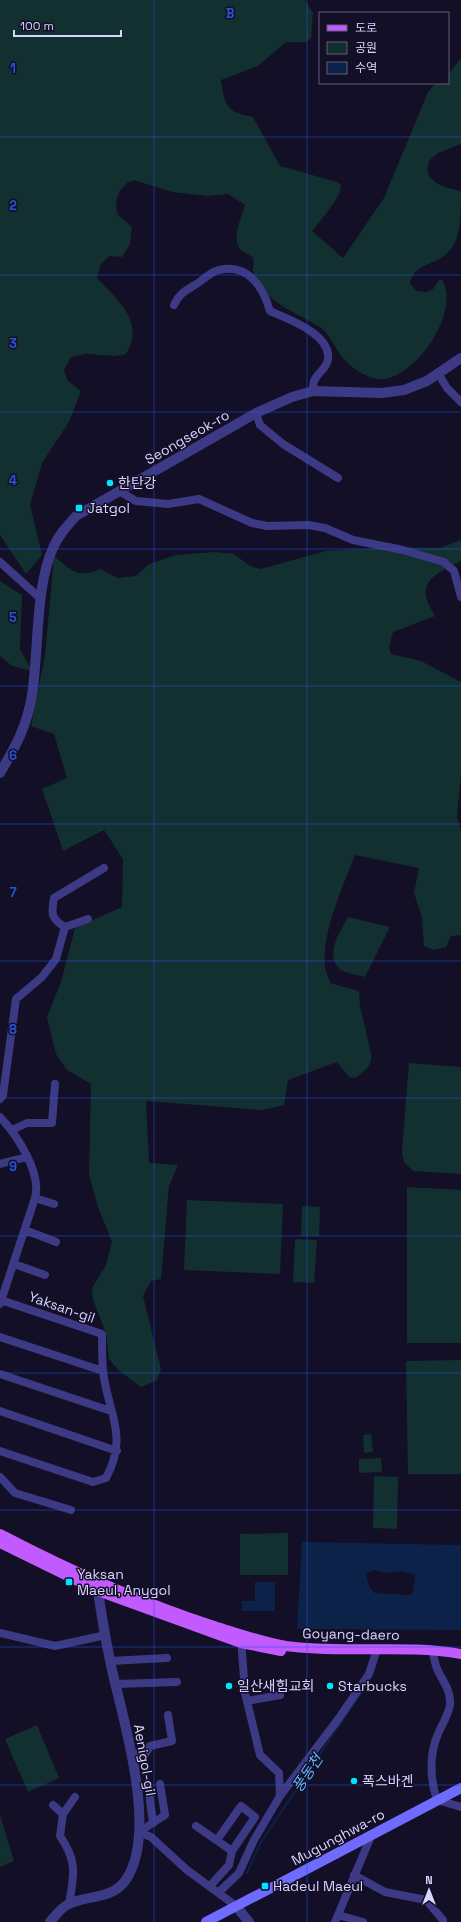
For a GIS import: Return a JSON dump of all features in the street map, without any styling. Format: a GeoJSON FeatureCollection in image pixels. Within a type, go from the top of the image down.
{"type":"FeatureCollection","features":[{"type":"Feature","properties":{"kind":"main road","name":"Goyang-daero"},"geometry":{"type":"LineString","coordinates":[[0,1534],[97,1586]]}},
{"type":"Feature","properties":{"kind":"main road","name":"Goyang-daero"},"geometry":{"type":"LineString","coordinates":[[0,1543],[97,1586],[188,1617],[241,1639],[286,1646],[376,1652],[461,1654]]}},
{"type":"Feature","properties":{"kind":"main road","name":"Goyang-daero"},"geometry":{"type":"LineString","coordinates":[[433,1653],[461,1660]]}},
{"type":"Feature","properties":{"kind":"main road","name":"Mugunghwa-ro"},"geometry":{"type":"LineString","coordinates":[[206,1922],[461,1788]]}},
{"type":"Feature","properties":{"kind":"street"},"geometry":{"type":"LineString","coordinates":[[174,305],[178,296],[218,270],[234,269],[249,274],[266,297],[270,311],[316,334],[326,347],[328,359],[324,370],[314,380],[313,391]]}},
{"type":"Feature","properties":{"kind":"street","name":"Seongseok-ro"},"geometry":{"type":"LineString","coordinates":[[0,773],[18,744],[32,694],[41,599],[52,548],[76,516],[256,413],[292,397],[313,391],[392,392],[404,390],[439,375],[461,358]]}},
{"type":"Feature","properties":{"kind":"street"},"geometry":{"type":"LineString","coordinates":[[439,375],[447,388],[461,402]]}},
{"type":"Feature","properties":{"kind":"street"},"geometry":{"type":"LineString","coordinates":[[256,413],[260,425],[283,444],[338,478]]}},
{"type":"Feature","properties":{"kind":"street"},"geometry":{"type":"LineString","coordinates":[[119,491],[136,501],[168,504],[199,499],[252,523],[266,526],[308,525],[325,528],[352,540],[403,550],[444,562],[454,571],[461,597]]}},
{"type":"Feature","properties":{"kind":"street"},"geometry":{"type":"LineString","coordinates":[[0,562],[41,599]]}},
{"type":"Feature","properties":{"kind":"street"},"geometry":{"type":"LineString","coordinates":[[65,927],[55,921],[51,910],[54,898],[104,868]]}},
{"type":"Feature","properties":{"kind":"street"},"geometry":{"type":"LineString","coordinates":[[65,927],[88,919]]}},
{"type":"Feature","properties":{"kind":"street"},"geometry":{"type":"LineString","coordinates":[[0,1099],[3,1094],[16,999],[42,977],[56,959],[65,927]]}},
{"type":"Feature","properties":{"kind":"street"},"geometry":{"type":"LineString","coordinates":[[12,1130],[27,1124],[52,1123],[55,1084]]}},
{"type":"Feature","properties":{"kind":"street","name":"Yaksan-gil"},"geometry":{"type":"LineString","coordinates":[[0,1117],[12,1130],[27,1157],[36,1181],[37,1190],[1,1302],[102,1334],[103,1371],[118,1433],[117,1451],[112,1467],[106,1478],[93,1482],[0,1451]]}},
{"type":"Feature","properties":{"kind":"street"},"geometry":{"type":"LineString","coordinates":[[0,1164],[27,1157]]}},
{"type":"Feature","properties":{"kind":"street"},"geometry":{"type":"LineString","coordinates":[[35,1198],[54,1204]]}},
{"type":"Feature","properties":{"kind":"street"},"geometry":{"type":"LineString","coordinates":[[25,1230],[56,1242]]}},
{"type":"Feature","properties":{"kind":"street","name":"Yaksan-gil"},"geometry":{"type":"LineString","coordinates":[[14,1264],[46,1275]]}},
{"type":"Feature","properties":{"kind":"street"},"geometry":{"type":"LineString","coordinates":[[0,1337],[103,1371]]}},
{"type":"Feature","properties":{"kind":"street"},"geometry":{"type":"LineString","coordinates":[[0,1374],[112,1411]]}},
{"type":"Feature","properties":{"kind":"street"},"geometry":{"type":"LineString","coordinates":[[0,1411],[117,1451]]}},
{"type":"Feature","properties":{"kind":"street"},"geometry":{"type":"LineString","coordinates":[[0,1477],[15,1493],[70,1510]]}},
{"type":"Feature","properties":{"kind":"street","name":"Aenigol-gil"},"geometry":{"type":"LineString","coordinates":[[50,1922],[69,1904],[105,1895],[122,1884],[131,1870],[138,1846],[139,1832],[136,1787],[131,1754],[110,1661],[97,1586]]}},
{"type":"Feature","properties":{"kind":"street"},"geometry":{"type":"LineString","coordinates":[[0,1633],[55,1646],[106,1635]]}},
{"type":"Feature","properties":{"kind":"street"},"geometry":{"type":"LineString","coordinates":[[241,1639],[247,1700],[260,1755],[279,1773],[280,1796]]}},
{"type":"Feature","properties":{"kind":"street"},"geometry":{"type":"LineString","coordinates":[[219,1892],[239,1873],[254,1840],[280,1796],[339,1718],[369,1674],[376,1652]]}},
{"type":"Feature","properties":{"kind":"street"},"geometry":{"type":"LineString","coordinates":[[433,1653],[438,1671],[450,1694],[450,1706],[438,1734],[433,1754],[432,1787],[437,1800],[461,1807]]}},
{"type":"Feature","properties":{"kind":"street"},"geometry":{"type":"LineString","coordinates":[[110,1661],[167,1658]]}},
{"type":"Feature","properties":{"kind":"street"},"geometry":{"type":"LineString","coordinates":[[116,1684],[177,1682]]}},
{"type":"Feature","properties":{"kind":"street"},"geometry":{"type":"LineString","coordinates":[[247,1700],[280,1695]]}},
{"type":"Feature","properties":{"kind":"street"},"geometry":{"type":"LineString","coordinates":[[131,1754],[146,1753],[150,1746],[172,1741],[168,1714]]}},
{"type":"Feature","properties":{"kind":"street"},"geometry":{"type":"LineString","coordinates":[[139,1832],[165,1816],[160,1784]]}},
{"type":"Feature","properties":{"kind":"street"},"geometry":{"type":"LineString","coordinates":[[136,1787],[148,1786],[153,1823]]}},
{"type":"Feature","properties":{"kind":"street"},"geometry":{"type":"LineString","coordinates":[[69,1904],[74,1872],[69,1849],[60,1836],[62,1814],[75,1797]]}},
{"type":"Feature","properties":{"kind":"street"},"geometry":{"type":"LineString","coordinates":[[53,1805],[62,1814]]}},
{"type":"Feature","properties":{"kind":"street"},"geometry":{"type":"LineString","coordinates":[[210,1886],[229,1865],[232,1851],[255,1817],[241,1806],[217,1840]]}},
{"type":"Feature","properties":{"kind":"street"},"geometry":{"type":"LineString","coordinates":[[196,1826],[232,1851]]}},
{"type":"Feature","properties":{"kind":"street"},"geometry":{"type":"LineString","coordinates":[[139,1832],[151,1837],[187,1870],[219,1892],[236,1906],[249,1922]]}},
{"type":"Feature","properties":{"kind":"street"},"geometry":{"type":"LineString","coordinates":[[363,1922],[336,1918],[372,1834]]}},
{"type":"Feature","properties":{"kind":"street"},"geometry":{"type":"LineString","coordinates":[[354,1875],[385,1892],[426,1900],[443,1920]]}},
{"type":"Feature","properties":{"kind":"green space"},"geometry":{"type":"Polygon","coordinates":[[[0,0],[305,0],[313,13],[311,38],[306,42],[286,42],[258,66],[221,80],[224,96],[228,106],[237,113],[253,117],[280,166],[337,182],[341,185],[338,196],[312,231],[343,258],[384,198],[428,92],[435,84],[449,84],[449,73],[461,58],[461,144],[438,153],[429,161],[428,169],[428,173],[433,181],[447,188],[461,191],[459,229],[456,240],[448,252],[440,259],[415,272],[410,283],[416,291],[426,292],[433,289],[439,280],[442,280],[446,293],[445,309],[440,325],[432,341],[421,355],[409,367],[396,375],[383,379],[377,379],[364,375],[343,359],[328,335],[322,329],[275,301],[258,282],[254,275],[253,258],[241,250],[238,244],[237,232],[245,205],[228,194],[208,196],[172,192],[134,180],[127,183],[120,190],[116,201],[117,214],[132,227],[130,244],[122,257],[109,256],[101,264],[97,278],[113,294],[126,312],[131,322],[133,332],[131,343],[126,354],[115,356],[86,354],[71,357],[64,370],[68,381],[81,391],[69,422],[42,463],[30,505],[42,555],[26,574],[0,535],[0,0]]]}},
{"type":"Feature","properties":{"kind":"green space"},"geometry":{"type":"Polygon","coordinates":[[[461,540],[461,561],[437,574],[428,583],[426,589],[427,601],[435,616],[393,632],[389,647],[391,654],[421,661],[461,682],[461,773],[457,816],[461,832],[461,935],[451,936],[446,947],[434,950],[424,946],[422,917],[414,893],[419,868],[355,855],[339,895],[326,940],[325,968],[330,983],[359,991],[360,1006],[371,1054],[371,1062],[367,1068],[356,1078],[349,1077],[337,1062],[288,1080],[284,1105],[262,1110],[146,1101],[149,1163],[178,1165],[169,1186],[161,1279],[151,1281],[143,1296],[161,1369],[157,1380],[141,1387],[118,1370],[109,1359],[106,1333],[93,1300],[92,1288],[106,1265],[112,1242],[98,1207],[89,1175],[91,1084],[67,1070],[56,1054],[47,1017],[61,982],[75,928],[122,907],[123,859],[104,830],[63,851],[42,789],[67,778],[54,734],[31,726],[45,655],[54,556],[75,572],[86,573],[100,569],[118,578],[136,576],[149,564],[176,555],[214,552],[234,554],[250,566],[261,569],[325,551],[400,547],[440,548],[461,540]]]}},
{"type":"Feature","properties":{"kind":"green space"},"geometry":{"type":"Polygon","coordinates":[[[0,581],[22,595],[20,649],[32,671],[12,666],[0,656],[0,581]]]}},
{"type":"Feature","properties":{"kind":"green space"},"geometry":{"type":"Polygon","coordinates":[[[348,917],[390,927],[365,977],[343,971],[337,966],[334,959],[333,952],[337,937],[348,917]]]}},
{"type":"Feature","properties":{"kind":"green space"},"geometry":{"type":"Polygon","coordinates":[[[409,1063],[461,1067],[461,1174],[413,1171],[404,1162],[402,1151],[409,1063]]]}},
{"type":"Feature","properties":{"kind":"green space"},"geometry":{"type":"Polygon","coordinates":[[[407,1187],[461,1190],[461,1343],[407,1343],[407,1187]]]}},
{"type":"Feature","properties":{"kind":"green space"},"geometry":{"type":"Polygon","coordinates":[[[187,1200],[283,1204],[280,1274],[184,1270],[187,1200]]]}},
{"type":"Feature","properties":{"kind":"green space"},"geometry":{"type":"Polygon","coordinates":[[[302,1206],[320,1207],[319,1236],[301,1236],[302,1206]]]}},
{"type":"Feature","properties":{"kind":"green space"},"geometry":{"type":"Polygon","coordinates":[[[295,1239],[317,1240],[314,1283],[293,1282],[295,1239]]]}},
{"type":"Feature","properties":{"kind":"green space"},"geometry":{"type":"Polygon","coordinates":[[[461,1360],[461,1474],[408,1474],[406,1361],[461,1360]]]}},
{"type":"Feature","properties":{"kind":"green space"},"geometry":{"type":"Polygon","coordinates":[[[371,1434],[373,1452],[364,1453],[363,1435],[371,1434]]]}},
{"type":"Feature","properties":{"kind":"green space"},"geometry":{"type":"Polygon","coordinates":[[[381,1458],[382,1472],[359,1473],[359,1459],[381,1458]]]}},
{"type":"Feature","properties":{"kind":"green space"},"geometry":{"type":"Polygon","coordinates":[[[374,1476],[398,1477],[397,1529],[373,1528],[374,1476]]]}},
{"type":"Feature","properties":{"kind":"green space"},"geometry":{"type":"Polygon","coordinates":[[[288,1533],[288,1575],[240,1575],[240,1534],[288,1533]]]}},
{"type":"Feature","properties":{"kind":"green space"},"geometry":{"type":"Polygon","coordinates":[[[37,1725],[59,1778],[28,1792],[5,1739],[37,1725]]]}},
{"type":"Feature","properties":{"kind":"green space"},"geometry":{"type":"Polygon","coordinates":[[[0,1815],[14,1861],[0,1867],[0,1815]]]}},
{"type":"Feature","properties":{"kind":"water"},"geometry":{"type":"Polygon","coordinates":[[[302,1542],[461,1545],[461,1630],[297,1629],[302,1542]],[[374,1570],[367,1573],[369,1584],[375,1593],[410,1595],[413,1592],[415,1577],[413,1574],[401,1571],[387,1573],[374,1570]]]}},
{"type":"Feature","properties":{"kind":"water"},"geometry":{"type":"Polygon","coordinates":[[[255,1582],[275,1582],[275,1611],[242,1611],[242,1601],[255,1601],[255,1582]]]}},
{"type":"Feature","properties":{"kind":"waterway","name":"풍동천"},"geometry":{"type":"LineString","coordinates":[[247,1873],[261,1842],[367,1684]]}},
{"type":"Feature","properties":{"kind":"place","name":"한탄강"},"geometry":{"type":"Point","coordinates":[110,483]}},
{"type":"Feature","properties":{"kind":"place","name":"Jatgol"},"geometry":{"type":"Point","coordinates":[79,508]}},
{"type":"Feature","properties":{"kind":"place","name":"Yaksan Maeul, Anygol"},"geometry":{"type":"Point","coordinates":[69,1582]}},
{"type":"Feature","properties":{"kind":"place","name":"일산새힘교회"},"geometry":{"type":"Point","coordinates":[229,1686]}},
{"type":"Feature","properties":{"kind":"place","name":"Starbucks"},"geometry":{"type":"Point","coordinates":[330,1686]}},
{"type":"Feature","properties":{"kind":"place","name":"폭스바겐"},"geometry":{"type":"Point","coordinates":[354,1781]}},
{"type":"Feature","properties":{"kind":"place","name":"Hadeul Maeul"},"geometry":{"type":"Point","coordinates":[265,1886]}}]}
